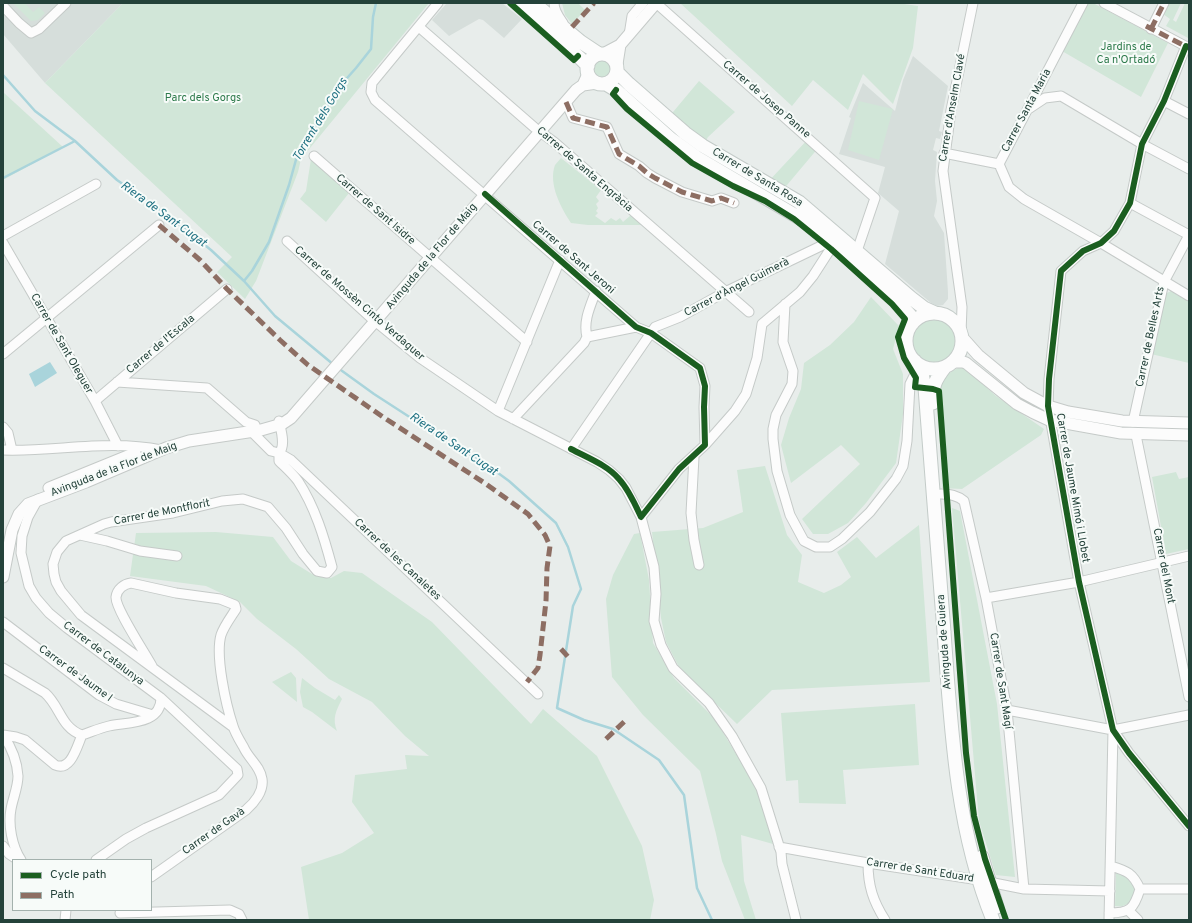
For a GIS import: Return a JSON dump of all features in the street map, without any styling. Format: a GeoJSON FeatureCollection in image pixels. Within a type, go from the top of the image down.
{"type":"FeatureCollection","features":[{"type":"Feature","properties":{"kind":"main road","name":"Carrer de Santa Rosa"},"geometry":{"type":"LineString","coordinates":[[518,3],[539,8],[574,37],[601,54]]}},
{"type":"Feature","properties":{"kind":"main road","name":"Carrer de Santa Rosa"},"geometry":{"type":"LineString","coordinates":[[539,8],[580,58],[593,79],[616,90],[671,139],[696,157],[803,220],[900,304],[910,315],[912,324]]}},
{"type":"Feature","properties":{"kind":"main road"},"geometry":{"type":"LineString","coordinates":[[601,54],[612,58],[617,68],[612,81],[593,79],[592,58],[601,54]]}},
{"type":"Feature","properties":{"kind":"main road","name":"Carrer de Santa Rosa"},"geometry":{"type":"LineString","coordinates":[[617,68],[629,84],[685,133],[703,146],[799,202],[924,308],[935,313]]}},
{"type":"Feature","properties":{"kind":"main road"},"geometry":{"type":"LineString","coordinates":[[799,202],[824,227],[830,244],[842,245],[860,253]]}},
{"type":"Feature","properties":{"kind":"main road"},"geometry":{"type":"LineString","coordinates":[[928,313],[935,313],[948,317],[954,322],[962,335],[961,351],[957,358],[949,365],[936,370],[917,366],[907,345],[907,336],[912,324],[921,316],[928,313]]}},
{"type":"Feature","properties":{"kind":"main road","name":"Avinguda de Guiera"},"geometry":{"type":"LineString","coordinates":[[949,365],[935,383],[933,393],[962,763],[984,882],[993,920]]}},
{"type":"Feature","properties":{"kind":"main road","name":"Avinguda de Guiera"},"geometry":{"type":"LineString","coordinates":[[917,366],[924,380],[925,388],[955,764],[968,836],[984,882],[1002,920]]}},
{"type":"Feature","properties":{"kind":"street"},"geometry":{"type":"LineString","coordinates":[[3,6],[19,23],[31,32],[39,30],[66,3]]}},
{"type":"Feature","properties":{"kind":"street","name":"Carrer de Sant Jeroni"},"geometry":{"type":"LineString","coordinates":[[438,3],[372,83],[371,92],[376,100],[636,326],[651,333],[700,368],[705,386],[704,407],[706,445]]}},
{"type":"Feature","properties":{"kind":"street"},"geometry":{"type":"LineString","coordinates":[[554,3],[558,16],[574,37]]}},
{"type":"Feature","properties":{"kind":"street"},"geometry":{"type":"LineString","coordinates":[[629,35],[632,16],[643,3]]}},
{"type":"Feature","properties":{"kind":"street"},"geometry":{"type":"LineString","coordinates":[[601,54],[620,45],[656,3]]}},
{"type":"Feature","properties":{"kind":"street","name":"Carrer de Josep Panne"},"geometry":{"type":"LineString","coordinates":[[656,3],[875,198],[860,253]]}},
{"type":"Feature","properties":{"kind":"street","name":"Carrer d'Anselm Clavé"},"geometry":{"type":"LineString","coordinates":[[962,335],[962,307],[943,171],[944,154],[951,110],[974,3]]}},
{"type":"Feature","properties":{"kind":"street","name":"Carrer Santa Maria"},"geometry":{"type":"LineString","coordinates":[[1083,3],[999,164],[1009,187],[1024,199],[1189,296]]}},
{"type":"Feature","properties":{"kind":"street"},"geometry":{"type":"LineString","coordinates":[[1104,3],[1187,47]]}},
{"type":"Feature","properties":{"kind":"street"},"geometry":{"type":"LineString","coordinates":[[1148,27],[1164,3]]}},
{"type":"Feature","properties":{"kind":"street","name":"Carrer de Santa Engràcia"},"geometry":{"type":"LineString","coordinates":[[419,27],[749,312]]}},
{"type":"Feature","properties":{"kind":"street"},"geometry":{"type":"LineString","coordinates":[[617,68],[620,45]]}},
{"type":"Feature","properties":{"kind":"street","name":"Carrer de Jaume Mimó i Llobet"},"geometry":{"type":"LineString","coordinates":[[1187,47],[1164,101],[1142,144],[1130,202],[1114,231],[1101,243],[1083,251],[1061,271],[1049,376],[1048,406],[1049,420],[1079,582],[1113,730],[1129,753],[1189,826]]}},
{"type":"Feature","properties":{"kind":"street","name":"Avinguda de la Flor de Maig"},"geometry":{"type":"LineString","coordinates":[[3,547],[6,530],[13,515],[20,504],[36,493],[155,449],[279,422],[297,411],[376,322],[540,131],[566,102],[593,79]]}},
{"type":"Feature","properties":{"kind":"street"},"geometry":{"type":"LineString","coordinates":[[1026,111],[1045,98],[1061,96],[1142,144],[1189,169]]}},
{"type":"Feature","properties":{"kind":"street"},"geometry":{"type":"LineString","coordinates":[[1164,101],[1189,114]]}},
{"type":"Feature","properties":{"kind":"street"},"geometry":{"type":"LineString","coordinates":[[566,102],[573,118],[607,127],[619,154],[655,178],[682,192],[712,201],[722,198],[734,203]]}},
{"type":"Feature","properties":{"kind":"street"},"geometry":{"type":"LineString","coordinates":[[944,154],[999,164]]}},
{"type":"Feature","properties":{"kind":"street","name":"Carrer de Sant Isidre"},"geometry":{"type":"LineString","coordinates":[[314,156],[430,259],[527,342]]}},
{"type":"Feature","properties":{"kind":"street"},"geometry":{"type":"LineString","coordinates":[[3,236],[96,184]]}},
{"type":"Feature","properties":{"kind":"street"},"geometry":{"type":"LineString","coordinates":[[1130,202],[1189,235]]}},
{"type":"Feature","properties":{"kind":"street"},"geometry":{"type":"LineString","coordinates":[[3,354],[159,225]]}},
{"type":"Feature","properties":{"kind":"street","name":"Carrer de Belles Arts"},"geometry":{"type":"LineString","coordinates":[[1133,422],[1164,282],[1189,235]]}},
{"type":"Feature","properties":{"kind":"street","name":"Carrer de Mossèn Cinto Verdaguer"},"geometry":{"type":"LineString","coordinates":[[287,241],[376,322],[420,358],[498,411],[571,450],[597,462],[609,470],[626,488],[641,517],[654,568],[656,594],[654,621],[661,645],[673,668],[709,703],[732,736],[761,788],[779,846],[796,920]]}},
{"type":"Feature","properties":{"kind":"street","name":"Carrer de Sant Oleguer"},"geometry":{"type":"LineString","coordinates":[[3,243],[95,401],[118,446]]}},
{"type":"Feature","properties":{"kind":"street"},"geometry":{"type":"LineString","coordinates":[[641,517],[679,469],[706,445],[735,411],[746,394],[757,358],[762,324],[800,292],[813,276],[830,244]]}},
{"type":"Feature","properties":{"kind":"street","name":"Carrer d'Àngel Guimerà"},"geometry":{"type":"LineString","coordinates":[[651,333],[655,327],[680,317],[725,292],[830,244]]}},
{"type":"Feature","properties":{"kind":"street"},"geometry":{"type":"LineString","coordinates":[[498,411],[560,260]]}},
{"type":"Feature","properties":{"kind":"street","name":"Carrer de l'Escala"},"geometry":{"type":"LineString","coordinates":[[95,401],[227,289]]}},
{"type":"Feature","properties":{"kind":"street"},"geometry":{"type":"LineString","coordinates":[[514,419],[584,343],[587,337],[585,322],[596,291]]}},
{"type":"Feature","properties":{"kind":"street"},"geometry":{"type":"LineString","coordinates":[[785,304],[783,342],[793,371],[792,384],[776,415],[773,429],[773,445],[777,471],[790,515],[804,541],[816,547],[830,546],[842,539],[870,512],[896,479],[903,466],[910,384],[917,366]]}},
{"type":"Feature","properties":{"kind":"street"},"geometry":{"type":"LineString","coordinates":[[587,337],[636,326]]}},
{"type":"Feature","properties":{"kind":"street"},"geometry":{"type":"LineString","coordinates":[[571,450],[651,333]]}},
{"type":"Feature","properties":{"kind":"street"},"geometry":{"type":"LineString","coordinates":[[962,335],[978,355],[1024,394],[1048,406],[1068,412],[1122,421],[1189,423]]}},
{"type":"Feature","properties":{"kind":"street"},"geometry":{"type":"LineString","coordinates":[[949,365],[963,362],[1009,398],[1049,420],[1091,429],[1136,435],[1189,435]]}},
{"type":"Feature","properties":{"kind":"street"},"geometry":{"type":"LineString","coordinates":[[117,382],[207,388],[253,428],[271,451],[279,453],[282,446],[279,422]]}},
{"type":"Feature","properties":{"kind":"street"},"geometry":{"type":"LineString","coordinates":[[3,427],[8,433],[7,450],[118,446],[155,449]]}},
{"type":"Feature","properties":{"kind":"street","name":"Carrer del Mont"},"geometry":{"type":"LineString","coordinates":[[1136,435],[1189,697]]}},
{"type":"Feature","properties":{"kind":"street","name":"Avinguda de la Flor de Maig"},"geometry":{"type":"LineString","coordinates":[[3,578],[12,530],[19,514],[28,504],[86,482],[155,449]]}},
{"type":"Feature","properties":{"kind":"street","name":"Carrer de Montflorit"},"geometry":{"type":"LineString","coordinates":[[233,727],[81,615],[61,591],[56,582],[53,564],[57,552],[66,541],[111,522],[173,513],[222,501],[243,499],[268,507],[286,528],[303,554],[317,571],[327,573],[332,566],[325,537],[312,505],[297,480],[279,461],[279,453]]}},
{"type":"Feature","properties":{"kind":"street","name":"Carrer de les Canaletes"},"geometry":{"type":"LineString","coordinates":[[279,453],[291,460],[538,694]]}},
{"type":"Feature","properties":{"kind":"street"},"geometry":{"type":"LineString","coordinates":[[694,457],[691,513],[694,540],[700,565]]}},
{"type":"Feature","properties":{"kind":"street","name":"Carrer de Sant Magí"},"geometry":{"type":"LineString","coordinates":[[941,494],[953,495],[964,501],[986,598],[1006,710],[1024,889]]}},
{"type":"Feature","properties":{"kind":"street","name":"Carrer de Catalunya"},"geometry":{"type":"LineString","coordinates":[[38,499],[28,517],[22,536],[21,553],[28,586],[36,598],[49,613],[67,628],[161,698],[237,769]]}},
{"type":"Feature","properties":{"kind":"street"},"geometry":{"type":"LineString","coordinates":[[80,535],[140,551],[177,556]]}},
{"type":"Feature","properties":{"kind":"street"},"geometry":{"type":"LineString","coordinates":[[986,598],[1079,582],[1189,556]]}},
{"type":"Feature","properties":{"kind":"street"},"geometry":{"type":"LineString","coordinates":[[97,859],[126,839],[146,828],[219,795],[238,775],[237,769],[250,758],[233,727],[221,669],[219,649],[221,635],[236,609],[235,605],[220,599],[176,594],[131,583],[125,584],[118,592],[116,598],[153,668]]}},
{"type":"Feature","properties":{"kind":"street","name":"Carrer de Jaume I"},"geometry":{"type":"LineString","coordinates":[[3,622],[100,695],[116,704],[153,714]]}},
{"type":"Feature","properties":{"kind":"street"},"geometry":{"type":"LineString","coordinates":[[3,668],[48,695],[69,728],[82,736]]}},
{"type":"Feature","properties":{"kind":"street"},"geometry":{"type":"LineString","coordinates":[[3,736],[16,737],[25,740],[55,765],[62,766],[68,763],[82,736],[108,726],[139,722],[153,714],[159,708],[161,698]]}},
{"type":"Feature","properties":{"kind":"street"},"geometry":{"type":"LineString","coordinates":[[1006,710],[1113,730],[1189,715]]}},
{"type":"Feature","properties":{"kind":"street"},"geometry":{"type":"LineString","coordinates":[[1111,866],[1125,870],[1135,878],[1140,889],[1136,902],[1129,911],[1109,916],[1113,730]]}},
{"type":"Feature","properties":{"kind":"street"},"geometry":{"type":"LineString","coordinates":[[3,736],[13,751],[17,768],[18,779],[10,811],[10,828],[13,844],[20,859]]}},
{"type":"Feature","properties":{"kind":"street","name":"Carrer de Gavà"},"geometry":{"type":"LineString","coordinates":[[152,876],[246,810],[252,804],[259,794],[263,781],[259,769],[250,758]]}},
{"type":"Feature","properties":{"kind":"street"},"geometry":{"type":"LineString","coordinates":[[3,846],[9,854],[16,859]]}},
{"type":"Feature","properties":{"kind":"street","name":"Carrer de Sant Eduard"},"geometry":{"type":"LineString","coordinates":[[779,846],[868,863],[1024,889],[1110,891]]}},
{"type":"Feature","properties":{"kind":"street"},"geometry":{"type":"LineString","coordinates":[[868,863],[868,878],[875,905],[885,920]]}},
{"type":"Feature","properties":{"kind":"street"},"geometry":{"type":"LineString","coordinates":[[1140,889],[1189,889]]}},
{"type":"Feature","properties":{"kind":"street"},"geometry":{"type":"LineString","coordinates":[[119,912],[230,910],[239,914],[242,920]]}},
{"type":"Feature","properties":{"kind":"street"},"geometry":{"type":"LineString","coordinates":[[1129,911],[1138,920]]}},
{"type":"Feature","properties":{"kind":"street"},"geometry":{"type":"LineString","coordinates":[[119,912],[129,920]]}},
{"type":"Feature","properties":{"kind":"shaded area"},"geometry":{"type":"Polygon","coordinates":[[[3,3],[123,3],[45,83],[3,34],[3,3]]]}},
{"type":"Feature","properties":{"kind":"shaded area"},"geometry":{"type":"Polygon","coordinates":[[[447,3],[502,3],[522,19],[504,38],[483,20],[479,19],[449,36],[432,20],[447,3]]]}},
{"type":"Feature","properties":{"kind":"shaded area"},"geometry":{"type":"Polygon","coordinates":[[[913,56],[948,86],[939,131],[942,132],[940,139],[936,138],[933,150],[937,152],[935,181],[937,201],[934,216],[944,233],[948,292],[948,299],[943,305],[937,306],[931,303],[885,264],[899,211],[878,193],[885,167],[839,154],[851,118],[849,117],[863,83],[895,111],[903,80],[913,56]]]}},
{"type":"Feature","properties":{"kind":"green space"},"geometry":{"type":"Polygon","coordinates":[[[13,3],[25,3],[33,12],[39,7],[45,13],[38,20],[31,21],[13,3]]]}},
{"type":"Feature","properties":{"kind":"green space","name":"Parc dels Gorgs"},"geometry":{"type":"Polygon","coordinates":[[[123,3],[429,3],[301,159],[298,172],[256,281],[245,299],[217,272],[232,257],[45,83],[123,3]]]}},
{"type":"Feature","properties":{"kind":"green space"},"geometry":{"type":"Polygon","coordinates":[[[562,3],[578,3],[585,10],[572,24],[565,15],[562,3]]]}},
{"type":"Feature","properties":{"kind":"green space"},"geometry":{"type":"Polygon","coordinates":[[[680,3],[897,3],[918,6],[913,48],[893,104],[863,74],[848,110],[813,80],[792,106],[680,3]]]}},
{"type":"Feature","properties":{"kind":"green space","name":"Jardins de Ca n'Ortadó"},"geometry":{"type":"Polygon","coordinates":[[[1086,3],[1093,3],[1168,43],[1141,97],[1062,51],[1086,3]]]}},
{"type":"Feature","properties":{"kind":"green space"},"geometry":{"type":"Polygon","coordinates":[[[1169,3],[1181,3],[1173,20],[1176,22],[1185,3],[1189,3],[1188,38],[1166,26],[1170,19],[1163,14],[1169,3]]]}},
{"type":"Feature","properties":{"kind":"green space"},"geometry":{"type":"Polygon","coordinates":[[[603,60],[609,63],[612,69],[609,75],[603,78],[597,75],[594,69],[597,63],[603,60]]]}},
{"type":"Feature","properties":{"kind":"green space"},"geometry":{"type":"Polygon","coordinates":[[[699,81],[735,112],[708,137],[703,146],[668,118],[699,81]]]}},
{"type":"Feature","properties":{"kind":"green space"},"geometry":{"type":"Polygon","coordinates":[[[3,92],[63,147],[3,180],[3,92]]]}},
{"type":"Feature","properties":{"kind":"green space"},"geometry":{"type":"Polygon","coordinates":[[[859,101],[893,109],[879,160],[848,150],[859,101]]]}},
{"type":"Feature","properties":{"kind":"green space"},"geometry":{"type":"Polygon","coordinates":[[[809,138],[819,147],[782,191],[767,183],[809,138]]]}},
{"type":"Feature","properties":{"kind":"green space"},"geometry":{"type":"Polygon","coordinates":[[[561,158],[601,190],[596,197],[599,201],[596,204],[598,208],[596,211],[598,213],[595,216],[605,223],[611,218],[616,221],[620,218],[623,222],[631,215],[643,225],[588,225],[571,223],[563,210],[554,188],[553,172],[555,165],[561,158]]]}},
{"type":"Feature","properties":{"kind":"green space"},"geometry":{"type":"Polygon","coordinates":[[[311,159],[349,193],[326,222],[300,199],[306,191],[311,159]]]}},
{"type":"Feature","properties":{"kind":"green space"},"geometry":{"type":"Polygon","coordinates":[[[1171,291],[1189,302],[1189,363],[1151,354],[1165,294],[1171,291]]]}},
{"type":"Feature","properties":{"kind":"green space"},"geometry":{"type":"Polygon","coordinates":[[[871,297],[899,326],[893,349],[903,374],[903,414],[896,463],[866,503],[848,523],[828,534],[813,534],[802,519],[860,464],[841,445],[791,483],[781,445],[789,418],[801,389],[804,363],[830,345],[854,322],[871,297]]]}},
{"type":"Feature","properties":{"kind":"green space"},"geometry":{"type":"Polygon","coordinates":[[[930,320],[938,320],[946,323],[952,329],[955,341],[952,353],[946,359],[938,362],[930,362],[922,359],[916,353],[913,345],[913,337],[916,329],[922,323],[930,320]]]}},
{"type":"Feature","properties":{"kind":"green space"},"geometry":{"type":"Polygon","coordinates":[[[963,366],[996,396],[1044,429],[1041,435],[962,489],[942,488],[939,385],[949,373],[963,366]]]}},
{"type":"Feature","properties":{"kind":"green space"},"geometry":{"type":"Polygon","coordinates":[[[765,466],[787,535],[802,555],[798,582],[824,593],[841,585],[851,577],[837,552],[857,537],[876,558],[919,525],[930,682],[772,690],[737,724],[680,669],[666,642],[661,618],[652,532],[703,528],[743,512],[737,470],[765,466]]]}},
{"type":"Feature","properties":{"kind":"green space"},"geometry":{"type":"Polygon","coordinates":[[[1176,472],[1179,479],[1189,477],[1189,549],[1166,554],[1152,477],[1176,472]]]}},
{"type":"Feature","properties":{"kind":"green space"},"geometry":{"type":"Polygon","coordinates":[[[952,508],[960,511],[997,704],[1015,877],[996,875],[979,821],[952,508]]]}},
{"type":"Feature","properties":{"kind":"green space"},"geometry":{"type":"Polygon","coordinates":[[[216,532],[273,537],[291,561],[312,574],[331,578],[344,571],[362,573],[432,622],[531,724],[543,709],[597,756],[642,846],[654,900],[650,920],[309,920],[301,867],[342,853],[374,833],[352,802],[355,775],[407,769],[405,755],[429,756],[405,736],[372,702],[329,679],[296,649],[257,619],[240,602],[206,586],[130,576],[136,533],[216,532]]]}},
{"type":"Feature","properties":{"kind":"green space"},"geometry":{"type":"Polygon","coordinates":[[[640,533],[649,580],[653,643],[674,678],[714,718],[756,786],[773,844],[741,835],[744,881],[756,920],[745,920],[722,861],[700,771],[643,715],[612,677],[606,599],[613,575],[634,534],[640,533]]]}},
{"type":"Feature","properties":{"kind":"green space"},"geometry":{"type":"Polygon","coordinates":[[[291,672],[296,678],[297,702],[272,682],[291,672]]]}},
{"type":"Feature","properties":{"kind":"green space"},"geometry":{"type":"Polygon","coordinates":[[[302,678],[335,700],[339,695],[342,699],[335,715],[337,731],[303,707],[300,692],[302,678]]]}},
{"type":"Feature","properties":{"kind":"green space"},"geometry":{"type":"Polygon","coordinates":[[[915,704],[919,765],[843,770],[846,804],[799,803],[798,780],[786,781],[781,713],[915,704]]]}},
{"type":"Feature","properties":{"kind":"green space"},"geometry":{"type":"Polygon","coordinates":[[[1116,873],[1124,873],[1131,880],[1134,887],[1134,894],[1131,901],[1123,906],[1115,906],[1116,873]]]}},
{"type":"Feature","properties":{"kind":"water"},"geometry":{"type":"Polygon","coordinates":[[[50,362],[57,373],[35,387],[29,374],[50,362]]]}},
{"type":"Feature","properties":{"kind":"waterway","name":"Torrent dels Gorgs"},"geometry":{"type":"LineString","coordinates":[[244,281],[252,271],[269,242],[289,185],[297,156],[340,86],[371,49],[373,17],[376,3]]}},
{"type":"Feature","properties":{"kind":"waterway","name":"Riera de Sant Cugat"},"geometry":{"type":"LineString","coordinates":[[3,75],[35,111],[75,141],[117,180],[167,215],[211,250],[244,281],[275,316],[334,365]]}},
{"type":"Feature","properties":{"kind":"waterway"},"geometry":{"type":"LineString","coordinates":[[3,178],[75,141]]}},
{"type":"Feature","properties":{"kind":"waterway","name":"Riera de Sant Cugat"},"geometry":{"type":"LineString","coordinates":[[338,368],[374,394],[442,438],[483,462],[509,481],[556,523],[568,547],[581,589],[573,606],[557,708],[584,720],[613,729],[659,760],[684,795],[697,888],[712,920]]}},
{"type":"Feature","properties":{"kind":"marked path"},"geometry":{"type":"LineString","coordinates":[[572,27],[594,3]]}},
{"type":"Feature","properties":{"kind":"marked path"},"geometry":{"type":"LineString","coordinates":[[1151,29],[1164,3]]}},
{"type":"Feature","properties":{"kind":"marked path"},"geometry":{"type":"LineString","coordinates":[[1146,26],[1189,48]]}},
{"type":"Feature","properties":{"kind":"marked path"},"geometry":{"type":"LineString","coordinates":[[566,102],[573,118],[607,127],[619,154],[655,178],[682,192],[712,201],[721,198],[734,203]]}},
{"type":"Feature","properties":{"kind":"marked path"},"geometry":{"type":"LineString","coordinates":[[159,225],[200,260],[227,289],[308,365],[383,417],[486,484],[528,514],[545,535],[550,546],[540,655],[538,668],[527,682]]}},
{"type":"Feature","properties":{"kind":"marked path"},"geometry":{"type":"LineString","coordinates":[[561,649],[570,659]]}},
{"type":"Feature","properties":{"kind":"marked path"},"geometry":{"type":"LineString","coordinates":[[606,739],[626,720]]}},
{"type":"Feature","properties":{"kind":"cycle path"},"geometry":{"type":"LineString","coordinates":[[510,3],[574,60],[578,56]]}},
{"type":"Feature","properties":{"kind":"cycle path"},"geometry":{"type":"LineString","coordinates":[[1186,46],[1164,101],[1142,144],[1130,203],[1114,231],[1101,243],[1083,251],[1061,271],[1049,379],[1048,406],[1079,582],[1113,730],[1129,753],[1189,826]]}},
{"type":"Feature","properties":{"kind":"cycle path"},"geometry":{"type":"LineString","coordinates":[[616,90],[613,94],[627,109],[692,163],[733,186],[765,201],[794,219],[831,249],[892,304],[905,319],[898,337],[904,358],[916,378],[915,387],[939,391],[966,753],[974,816],[985,859],[1006,920]]}},
{"type":"Feature","properties":{"kind":"cycle path"},"geometry":{"type":"LineString","coordinates":[[485,194],[636,327],[651,333],[700,368],[705,386],[705,445],[679,469],[641,517],[629,492],[614,474],[597,462],[571,449]]}}]}
